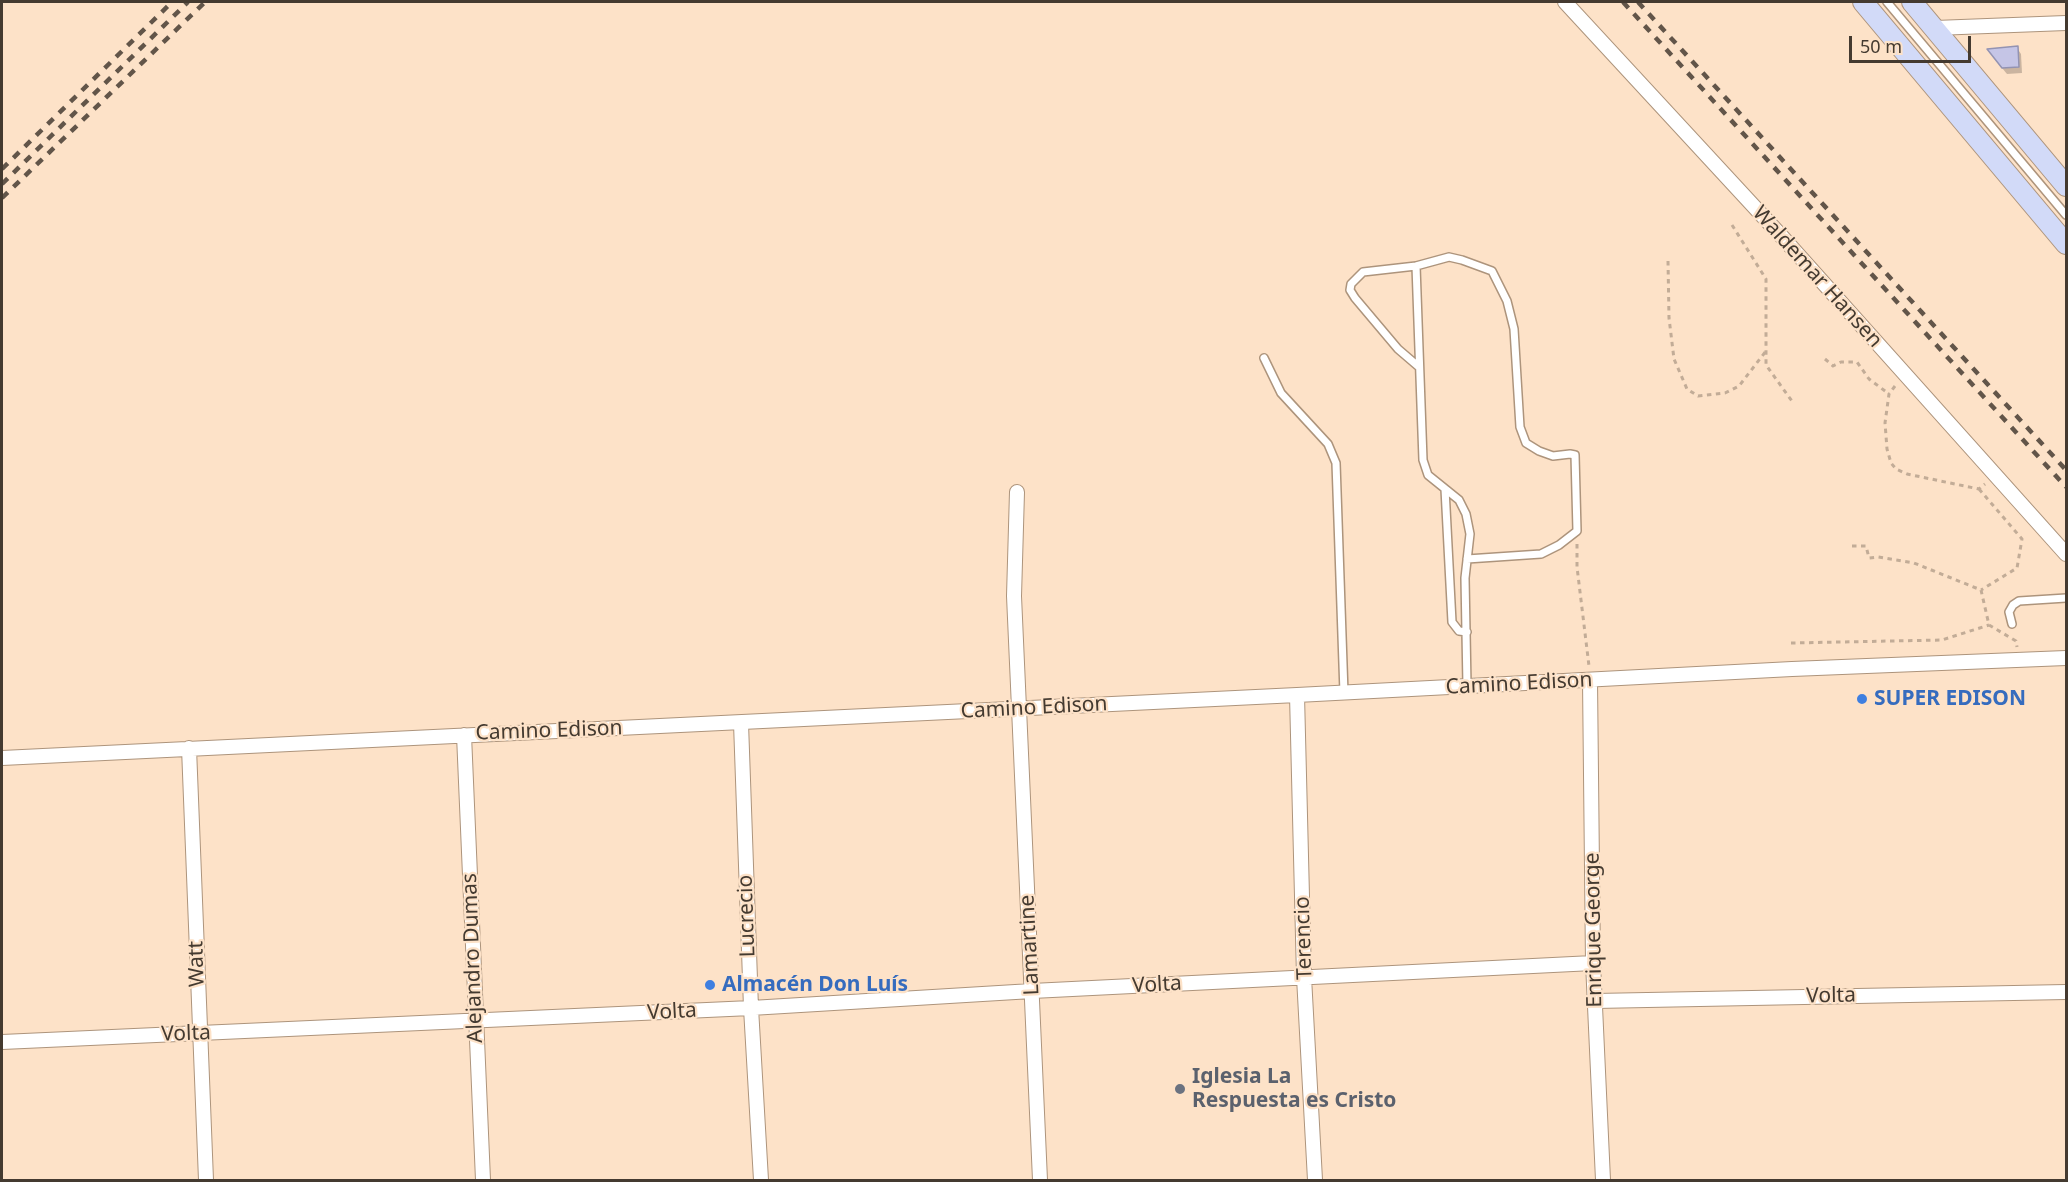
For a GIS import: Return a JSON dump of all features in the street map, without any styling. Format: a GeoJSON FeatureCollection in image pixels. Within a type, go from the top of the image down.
{"type":"FeatureCollection","features":[{"type":"Feature","properties":{"kind":"main road"},"geometry":{"type":"LineString","coordinates":[[1863,2],[2067,244]]}},
{"type":"Feature","properties":{"kind":"main road"},"geometry":{"type":"LineString","coordinates":[[1912,2],[2067,186]]}},
{"type":"Feature","properties":{"kind":"street","name":"Waldemar Hansen"},"geometry":{"type":"LineString","coordinates":[[1565,2],[1800,256],[2067,555]]}},
{"type":"Feature","properties":{"kind":"street"},"geometry":{"type":"LineString","coordinates":[[1935,28],[2067,23]]}},
{"type":"Feature","properties":{"kind":"street","name":"Lamartine"},"geometry":{"type":"LineString","coordinates":[[1017,492],[1014,596],[1040,1180]]}},
{"type":"Feature","properties":{"kind":"street","name":"Camino Edison"},"geometry":{"type":"LineString","coordinates":[[2,758],[1297,696],[1792,669],[2067,658]]}},
{"type":"Feature","properties":{"kind":"street","name":"Enrique George"},"geometry":{"type":"LineString","coordinates":[[1590,680],[1593,963],[1603,1180]]}},
{"type":"Feature","properties":{"kind":"street","name":"Terencio"},"geometry":{"type":"LineString","coordinates":[[1297,696],[1304,977],[1315,1180]]}},
{"type":"Feature","properties":{"kind":"street","name":"Lucrecio"},"geometry":{"type":"LineString","coordinates":[[741,723],[751,1008],[761,1180]]}},
{"type":"Feature","properties":{"kind":"street","name":"Alejandro Dumas"},"geometry":{"type":"LineString","coordinates":[[464,735],[483,1180]]}},
{"type":"Feature","properties":{"kind":"street","name":"Watt"},"geometry":{"type":"LineString","coordinates":[[189,748],[206,1180]]}},
{"type":"Feature","properties":{"kind":"street","name":"Volta"},"geometry":{"type":"LineString","coordinates":[[2,1042],[751,1008],[1593,963]]}},
{"type":"Feature","properties":{"kind":"street","name":"Volta"},"geometry":{"type":"LineString","coordinates":[[1595,1001],[2067,992]]}},
{"type":"Feature","properties":{"kind":"lane"},"geometry":{"type":"LineString","coordinates":[[1887,2],[2067,215]]}},
{"type":"Feature","properties":{"kind":"lane"},"geometry":{"type":"LineString","coordinates":[[1419,367],[1398,349],[1350,290],[1351,284],[1363,272],[1416,266],[1449,257],[1492,271],[1507,301],[1514,329],[1520,427],[1526,442],[1552,456],[1575,455],[1577,531],[1559,546],[1540,554],[1467,559]]}},
{"type":"Feature","properties":{"kind":"lane"},"geometry":{"type":"LineString","coordinates":[[1416,266],[1423,460],[1428,475],[1459,500],[1466,513],[1470,534],[1465,578],[1467,686]]}},
{"type":"Feature","properties":{"kind":"lane"},"geometry":{"type":"LineString","coordinates":[[1264,358],[1281,393],[1328,444],[1336,463],[1344,693]]}},
{"type":"Feature","properties":{"kind":"lane"},"geometry":{"type":"LineString","coordinates":[[1445,489],[1452,622],[1459,630],[1467,632]]}},
{"type":"Feature","properties":{"kind":"lane"},"geometry":{"type":"LineString","coordinates":[[2013,624],[2009,612],[2019,601],[2067,598]]}},
{"type":"Feature","properties":{"kind":"path"},"geometry":{"type":"LineString","coordinates":[[1732,225],[1766,279],[1766,365],[1794,404]]}},
{"type":"Feature","properties":{"kind":"path"},"geometry":{"type":"LineString","coordinates":[[1668,261],[1674,359],[1687,389],[1698,396],[1725,393],[1739,386],[1766,351]]}},
{"type":"Feature","properties":{"kind":"path"},"geometry":{"type":"LineString","coordinates":[[1824,359],[1833,366],[1840,362],[1857,362],[1869,379],[1889,394]]}},
{"type":"Feature","properties":{"kind":"path"},"geometry":{"type":"LineString","coordinates":[[1904,375],[1889,394],[1885,423],[1887,449],[1891,463],[1896,469],[1907,474],[1979,489],[2022,538],[2017,568],[1981,590]]}},
{"type":"Feature","properties":{"kind":"path"},"geometry":{"type":"LineString","coordinates":[[1979,489],[1995,475]]}},
{"type":"Feature","properties":{"kind":"path"},"geometry":{"type":"LineString","coordinates":[[1577,531],[1577,567],[1590,680]]}},
{"type":"Feature","properties":{"kind":"path"},"geometry":{"type":"LineString","coordinates":[[1852,546],[1866,546],[1869,558],[1878,557],[1914,563],[1981,590]]}},
{"type":"Feature","properties":{"kind":"path"},"geometry":{"type":"LineString","coordinates":[[1981,590],[1989,625],[2016,641],[2019,660]]}},
{"type":"Feature","properties":{"kind":"path"},"geometry":{"type":"LineString","coordinates":[[1791,643],[1942,640],[1989,625]]}},
{"type":"Feature","properties":{"kind":"building"},"geometry":{"type":"Polygon","coordinates":[[[2018,46],[2019,67],[2002,68],[1987,49],[2018,46]]]}},
{"type":"Feature","properties":{"kind":"railway"},"geometry":{"type":"LineString","coordinates":[[2,169],[172,2]]}},
{"type":"Feature","properties":{"kind":"railway"},"geometry":{"type":"LineString","coordinates":[[2,184],[188,2]]}},
{"type":"Feature","properties":{"kind":"railway"},"geometry":{"type":"LineString","coordinates":[[2,198],[205,2]]}},
{"type":"Feature","properties":{"kind":"railway"},"geometry":{"type":"LineString","coordinates":[[1623,2],[2066,487]]}},
{"type":"Feature","properties":{"kind":"railway"},"geometry":{"type":"LineString","coordinates":[[1638,2],[2066,470]]}},
{"type":"Feature","properties":{"kind":"place","name":"SUPER EDISON"},"geometry":{"type":"Point","coordinates":[1862,699]}},
{"type":"Feature","properties":{"kind":"place","name":"Almacén Don Luís"},"geometry":{"type":"Point","coordinates":[710,985]}},
{"type":"Feature","properties":{"kind":"place","name":"Iglesia La Respuesta es Cristo"},"geometry":{"type":"Point","coordinates":[1180,1089]}}]}
